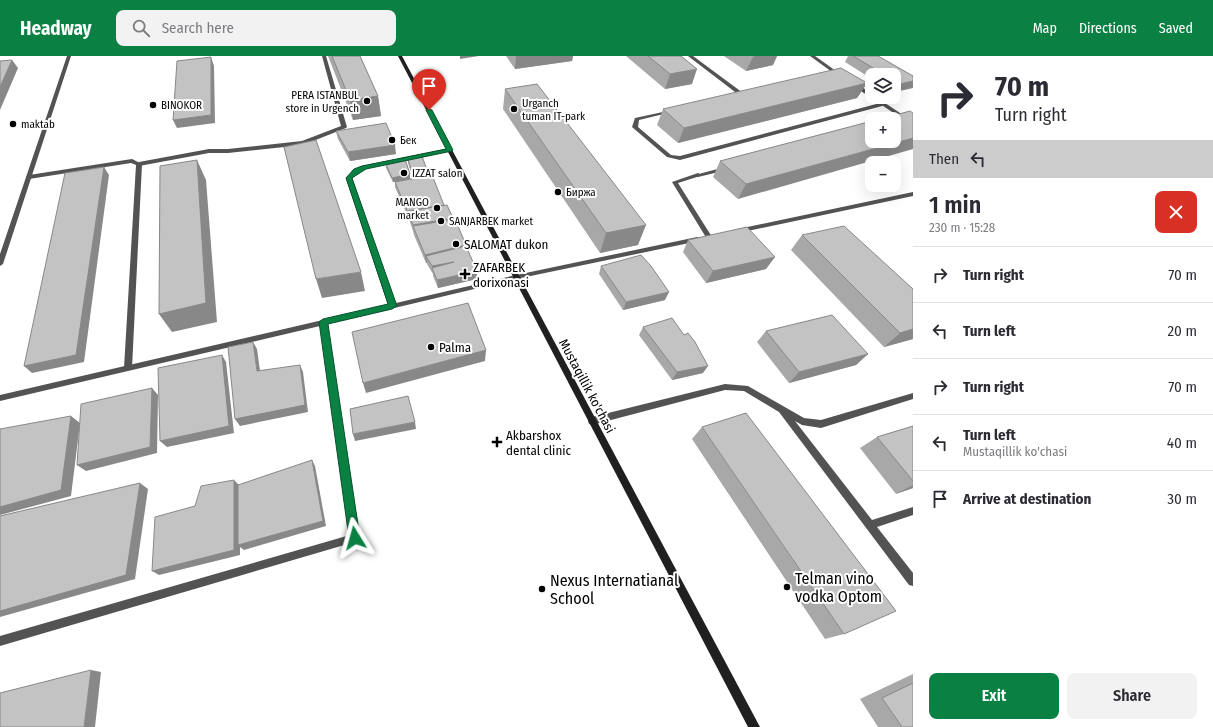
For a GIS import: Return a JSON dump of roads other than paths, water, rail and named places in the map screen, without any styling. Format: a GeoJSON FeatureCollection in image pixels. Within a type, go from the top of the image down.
{"type":"FeatureCollection","features":[{"type":"Feature","properties":{"kind":"main road","name":"Mustaqillik ko'chasi"},"geometry":{"type":"LineString","coordinates":[[400,56],[754,727]]}},
{"type":"Feature","properties":{"kind":"street"},"geometry":{"type":"LineString","coordinates":[[0,264],[69,56]]}},
{"type":"Feature","properties":{"kind":"street"},"geometry":{"type":"LineString","coordinates":[[29,177],[132,161],[139,164],[209,151],[228,151],[303,143],[344,126],[324,56]]}},
{"type":"Feature","properties":{"kind":"street"},"geometry":{"type":"LineString","coordinates":[[690,56],[741,94]]}},
{"type":"Feature","properties":{"kind":"street"},"geometry":{"type":"LineString","coordinates":[[812,56],[865,91]]}},
{"type":"Feature","properties":{"kind":"street"},"geometry":{"type":"LineString","coordinates":[[827,73],[834,71]]}},
{"type":"Feature","properties":{"kind":"street"},"geometry":{"type":"LineString","coordinates":[[734,96],[748,92]]}},
{"type":"Feature","properties":{"kind":"street"},"geometry":{"type":"LineString","coordinates":[[674,110],[637,119],[635,127],[669,156],[680,158],[884,104],[896,112]]}},
{"type":"Feature","properties":{"kind":"street"},"geometry":{"type":"LineString","coordinates":[[901,116],[906,120],[901,122]]}},
{"type":"Feature","properties":{"kind":"street"},"geometry":{"type":"LineString","coordinates":[[392,306],[349,178],[364,167],[450,150]]}},
{"type":"Feature","properties":{"kind":"street"},"geometry":{"type":"LineString","coordinates":[[128,368],[139,164]]}},
{"type":"Feature","properties":{"kind":"street"},"geometry":{"type":"LineString","coordinates":[[709,237],[675,182],[729,168]]}},
{"type":"Feature","properties":{"kind":"street"},"geometry":{"type":"LineString","coordinates":[[732,232],[913,194]]}},
{"type":"Feature","properties":{"kind":"street"},"geometry":{"type":"LineString","coordinates":[[0,398],[516,277],[717,235]]}},
{"type":"Feature","properties":{"kind":"street"},"geometry":{"type":"LineString","coordinates":[[0,641],[355,538],[323,322]]}},
{"type":"Feature","properties":{"kind":"street"},"geometry":{"type":"LineString","coordinates":[[592,421],[725,387],[745,388],[802,421],[821,424],[913,396]]}},
{"type":"Feature","properties":{"kind":"street"},"geometry":{"type":"LineString","coordinates":[[781,410],[913,581]]}},
{"type":"Feature","properties":{"kind":"street"},"geometry":{"type":"LineString","coordinates":[[870,525],[913,511]]}},
{"type":"Feature","properties":{"kind":"place","name":"PERA ISTANBUL store in Urgench"},"geometry":{"type":"Point","coordinates":[367,101]}},
{"type":"Feature","properties":{"kind":"place","name":"BINOKOR"},"geometry":{"type":"Point","coordinates":[153,105]}},
{"type":"Feature","properties":{"kind":"place","name":"Urganch tuman IT-park"},"geometry":{"type":"Point","coordinates":[514,109]}},
{"type":"Feature","properties":{"kind":"place","name":"maktab"},"geometry":{"type":"Point","coordinates":[13,124]}},
{"type":"Feature","properties":{"kind":"place","name":"Бек"},"geometry":{"type":"Point","coordinates":[392,140]}},
{"type":"Feature","properties":{"kind":"place","name":"IZZAT salon"},"geometry":{"type":"Point","coordinates":[404,173]}},
{"type":"Feature","properties":{"kind":"place","name":"Биржа"},"geometry":{"type":"Point","coordinates":[558,192]}},
{"type":"Feature","properties":{"kind":"place","name":"MANGO market"},"geometry":{"type":"Point","coordinates":[437,208]}},
{"type":"Feature","properties":{"kind":"place","name":"SANJARBEK market"},"geometry":{"type":"Point","coordinates":[441,221]}},
{"type":"Feature","properties":{"kind":"place","name":"SALOMAT dukon"},"geometry":{"type":"Point","coordinates":[456,244]}},
{"type":"Feature","properties":{"kind":"place","name":"ZAFARBEK dorixonasi"},"geometry":{"type":"Point","coordinates":[465,274]}},
{"type":"Feature","properties":{"kind":"place","name":"Palma"},"geometry":{"type":"Point","coordinates":[431,347]}},
{"type":"Feature","properties":{"kind":"place","name":"Akbarshox dental clinic"},"geometry":{"type":"Point","coordinates":[497,442]}},
{"type":"Feature","properties":{"kind":"place","name":"Telman vino vodka Optom"},"geometry":{"type":"Point","coordinates":[787,587]}},
{"type":"Feature","properties":{"kind":"place","name":"Nexus Internatianal School"},"geometry":{"type":"Point","coordinates":[542,589]}}]}
